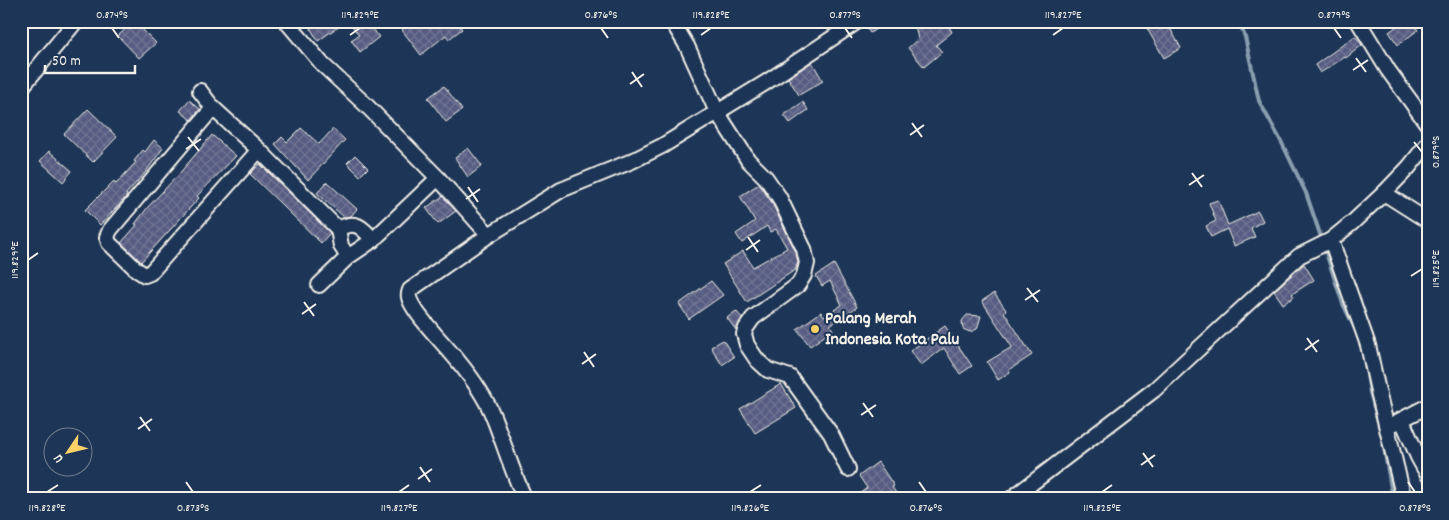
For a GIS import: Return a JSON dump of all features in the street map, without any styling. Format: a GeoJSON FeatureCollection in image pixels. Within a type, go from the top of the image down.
{"type":"FeatureCollection","features":[{"type":"Feature","properties":{"kind":"street"},"geometry":{"type":"LineString","coordinates":[[21,88],[76,21]]}},
{"type":"Feature","properties":{"kind":"street"},"geometry":{"type":"LineString","coordinates":[[286,21],[323,64],[438,178],[489,235]]}},
{"type":"Feature","properties":{"kind":"street"},"geometry":{"type":"LineString","coordinates":[[672,21],[687,46],[717,112],[748,160],[766,178],[779,197],[804,249],[807,262],[804,275],[798,285],[753,318],[744,334],[747,345],[757,360],[768,370],[790,376],[831,434],[848,469]]}},
{"type":"Feature","properties":{"kind":"street"},"geometry":{"type":"LineString","coordinates":[[525,499],[512,470],[493,415],[458,360],[428,326],[411,303],[408,296],[410,290],[489,235],[561,190],[632,161],[662,146],[765,83],[858,21]]}},
{"type":"Feature","properties":{"kind":"street"},"geometry":{"type":"LineString","coordinates":[[1358,21],[1388,70],[1428,125]]}},
{"type":"Feature","properties":{"kind":"street"},"geometry":{"type":"LineString","coordinates":[[200,91],[213,108],[259,150],[338,228],[341,246],[348,257]]}},
{"type":"Feature","properties":{"kind":"street"},"geometry":{"type":"LineString","coordinates":[[213,108],[110,230],[107,237],[109,243],[137,270],[145,275],[150,273],[259,150]]}},
{"type":"Feature","properties":{"kind":"street"},"geometry":{"type":"LineString","coordinates":[[1011,499],[1154,390],[1288,266],[1300,256],[1325,243],[1384,194],[1428,142]]}},
{"type":"Feature","properties":{"kind":"street"},"geometry":{"type":"LineString","coordinates":[[319,284],[348,257],[373,240],[438,178]]}},
{"type":"Feature","properties":{"kind":"street"},"geometry":{"type":"LineString","coordinates":[[1384,194],[1428,221]]}},
{"type":"Feature","properties":{"kind":"street"},"geometry":{"type":"LineString","coordinates":[[338,228],[347,224],[355,224],[373,240]]}},
{"type":"Feature","properties":{"kind":"street"},"geometry":{"type":"LineString","coordinates":[[1325,243],[1368,345],[1404,499]]}},
{"type":"Feature","properties":{"kind":"street"},"geometry":{"type":"LineString","coordinates":[[1387,426],[1428,406]]}},
{"type":"Feature","properties":{"kind":"street"},"geometry":{"type":"LineString","coordinates":[[1402,420],[1418,458],[1428,475]]}},
{"type":"Feature","properties":{"kind":"building"},"geometry":{"type":"Polygon","coordinates":[[[134,21],[156,43],[139,58],[118,36],[134,21]]]}},
{"type":"Feature","properties":{"kind":"building"},"geometry":{"type":"Polygon","coordinates":[[[306,21],[346,21],[318,41],[306,21]]]}},
{"type":"Feature","properties":{"kind":"building"},"geometry":{"type":"Polygon","coordinates":[[[348,21],[367,21],[379,37],[360,52],[351,40],[359,35],[348,21]]]}},
{"type":"Feature","properties":{"kind":"building"},"geometry":{"type":"Polygon","coordinates":[[[413,21],[456,21],[462,29],[449,39],[446,35],[421,55],[402,30],[413,21]]]}},
{"type":"Feature","properties":{"kind":"building"},"geometry":{"type":"Polygon","coordinates":[[[867,21],[888,21],[870,33],[865,26],[867,21]]]}},
{"type":"Feature","properties":{"kind":"building"},"geometry":{"type":"Polygon","coordinates":[[[914,21],[946,21],[952,32],[936,45],[942,52],[924,67],[908,48],[918,39],[914,21]]]}},
{"type":"Feature","properties":{"kind":"building"},"geometry":{"type":"Polygon","coordinates":[[[1151,21],[1166,21],[1181,48],[1164,58],[1145,25],[1151,21]]]}},
{"type":"Feature","properties":{"kind":"building"},"geometry":{"type":"Polygon","coordinates":[[[1392,21],[1411,21],[1418,30],[1398,45],[1389,32],[1396,27],[1392,21]]]}},
{"type":"Feature","properties":{"kind":"building"},"geometry":{"type":"Polygon","coordinates":[[[1355,36],[1362,45],[1346,58],[1320,73],[1315,65],[1355,36]]]}},
{"type":"Feature","properties":{"kind":"building"},"geometry":{"type":"Polygon","coordinates":[[[812,62],[823,81],[799,95],[788,78],[812,62]]]}},
{"type":"Feature","properties":{"kind":"building"},"geometry":{"type":"Polygon","coordinates":[[[444,86],[462,110],[446,122],[428,98],[444,86]]]}},
{"type":"Feature","properties":{"kind":"building"},"geometry":{"type":"Polygon","coordinates":[[[189,100],[200,109],[191,120],[180,111],[189,100]]]}},
{"type":"Feature","properties":{"kind":"building"},"geometry":{"type":"Polygon","coordinates":[[[803,102],[808,110],[790,123],[784,115],[803,102]]]}},
{"type":"Feature","properties":{"kind":"building"},"geometry":{"type":"Polygon","coordinates":[[[88,109],[117,137],[93,162],[64,134],[88,109]]]}},
{"type":"Feature","properties":{"kind":"building"},"geometry":{"type":"Polygon","coordinates":[[[301,128],[319,144],[333,129],[345,140],[308,180],[275,144],[282,137],[287,142],[301,128]]]}},
{"type":"Feature","properties":{"kind":"building"},"geometry":{"type":"Polygon","coordinates":[[[212,135],[236,156],[197,196],[199,198],[141,262],[121,243],[137,225],[135,224],[148,207],[212,135]]]}},
{"type":"Feature","properties":{"kind":"building"},"geometry":{"type":"Polygon","coordinates":[[[154,140],[163,148],[145,173],[126,194],[127,196],[100,225],[85,210],[114,181],[116,184],[136,162],[134,161],[143,150],[145,152],[154,140]]]}},
{"type":"Feature","properties":{"kind":"building"},"geometry":{"type":"Polygon","coordinates":[[[468,148],[482,166],[468,177],[455,158],[468,148]]]}},
{"type":"Feature","properties":{"kind":"building"},"geometry":{"type":"Polygon","coordinates":[[[49,151],[72,171],[63,182],[40,161],[49,151]]]}},
{"type":"Feature","properties":{"kind":"building"},"geometry":{"type":"Polygon","coordinates":[[[355,155],[368,168],[360,176],[347,163],[355,155]]]}},
{"type":"Feature","properties":{"kind":"building"},"geometry":{"type":"Polygon","coordinates":[[[260,164],[330,233],[321,243],[250,174],[260,164]]]}},
{"type":"Feature","properties":{"kind":"building"},"geometry":{"type":"Polygon","coordinates":[[[327,182],[357,209],[351,216],[344,217],[317,193],[327,182]]]}},
{"type":"Feature","properties":{"kind":"building"},"geometry":{"type":"Polygon","coordinates":[[[759,184],[771,201],[796,252],[798,263],[795,270],[747,302],[723,264],[743,251],[753,267],[787,248],[776,229],[770,232],[767,226],[742,243],[736,234],[755,221],[740,196],[759,184]]]}},
{"type":"Feature","properties":{"kind":"building"},"geometry":{"type":"Polygon","coordinates":[[[443,196],[456,211],[438,224],[426,208],[443,196]]]}},
{"type":"Feature","properties":{"kind":"building"},"geometry":{"type":"Polygon","coordinates":[[[1218,200],[1228,225],[1258,211],[1263,221],[1251,228],[1255,237],[1234,246],[1227,229],[1211,237],[1206,226],[1216,221],[1209,203],[1218,200]]]}},
{"type":"Feature","properties":{"kind":"building"},"geometry":{"type":"Polygon","coordinates":[[[834,264],[857,307],[830,325],[833,330],[810,346],[797,329],[821,312],[824,316],[842,305],[830,281],[822,286],[816,276],[834,264]]]}},
{"type":"Feature","properties":{"kind":"building"},"geometry":{"type":"Polygon","coordinates":[[[1304,264],[1314,280],[1292,294],[1294,297],[1283,304],[1274,291],[1304,264]]]}},
{"type":"Feature","properties":{"kind":"building"},"geometry":{"type":"Polygon","coordinates":[[[711,281],[723,295],[689,319],[679,304],[711,281]]]}},
{"type":"Feature","properties":{"kind":"building"},"geometry":{"type":"Polygon","coordinates":[[[994,293],[1032,355],[1009,370],[1010,372],[998,380],[987,362],[1012,347],[982,301],[994,293]]]}},
{"type":"Feature","properties":{"kind":"building"},"geometry":{"type":"Polygon","coordinates":[[[736,311],[742,318],[736,330],[727,318],[736,311]]]}},
{"type":"Feature","properties":{"kind":"building"},"geometry":{"type":"Polygon","coordinates":[[[967,315],[981,316],[977,329],[970,332],[963,329],[962,321],[967,315]]]}},
{"type":"Feature","properties":{"kind":"building"},"geometry":{"type":"Polygon","coordinates":[[[945,326],[972,366],[960,374],[944,348],[921,365],[910,351],[945,326]]]}},
{"type":"Feature","properties":{"kind":"building"},"geometry":{"type":"Polygon","coordinates":[[[723,340],[734,357],[722,365],[711,347],[723,340]]]}},
{"type":"Feature","properties":{"kind":"building"},"geometry":{"type":"Polygon","coordinates":[[[781,384],[796,408],[755,433],[740,409],[781,384]]]}},
{"type":"Feature","properties":{"kind":"building"},"geometry":{"type":"Polygon","coordinates":[[[878,462],[900,499],[852,499],[867,488],[859,476],[878,462]]]}},
{"type":"Feature","properties":{"kind":"waterway"},"geometry":{"type":"LineString","coordinates":[[1239,21],[1245,37],[1259,101],[1306,193],[1322,240]]}},
{"type":"Feature","properties":{"kind":"waterway"},"geometry":{"type":"LineString","coordinates":[[1324,247],[1343,304],[1355,329]]}},
{"type":"Feature","properties":{"kind":"waterway"},"geometry":{"type":"LineString","coordinates":[[1366,369],[1382,437],[1393,499]]}},
{"type":"Feature","properties":{"kind":"place","name":"Palang Merah Indonesia Kota Palu"},"geometry":{"type":"Point","coordinates":[815,329]}}]}
